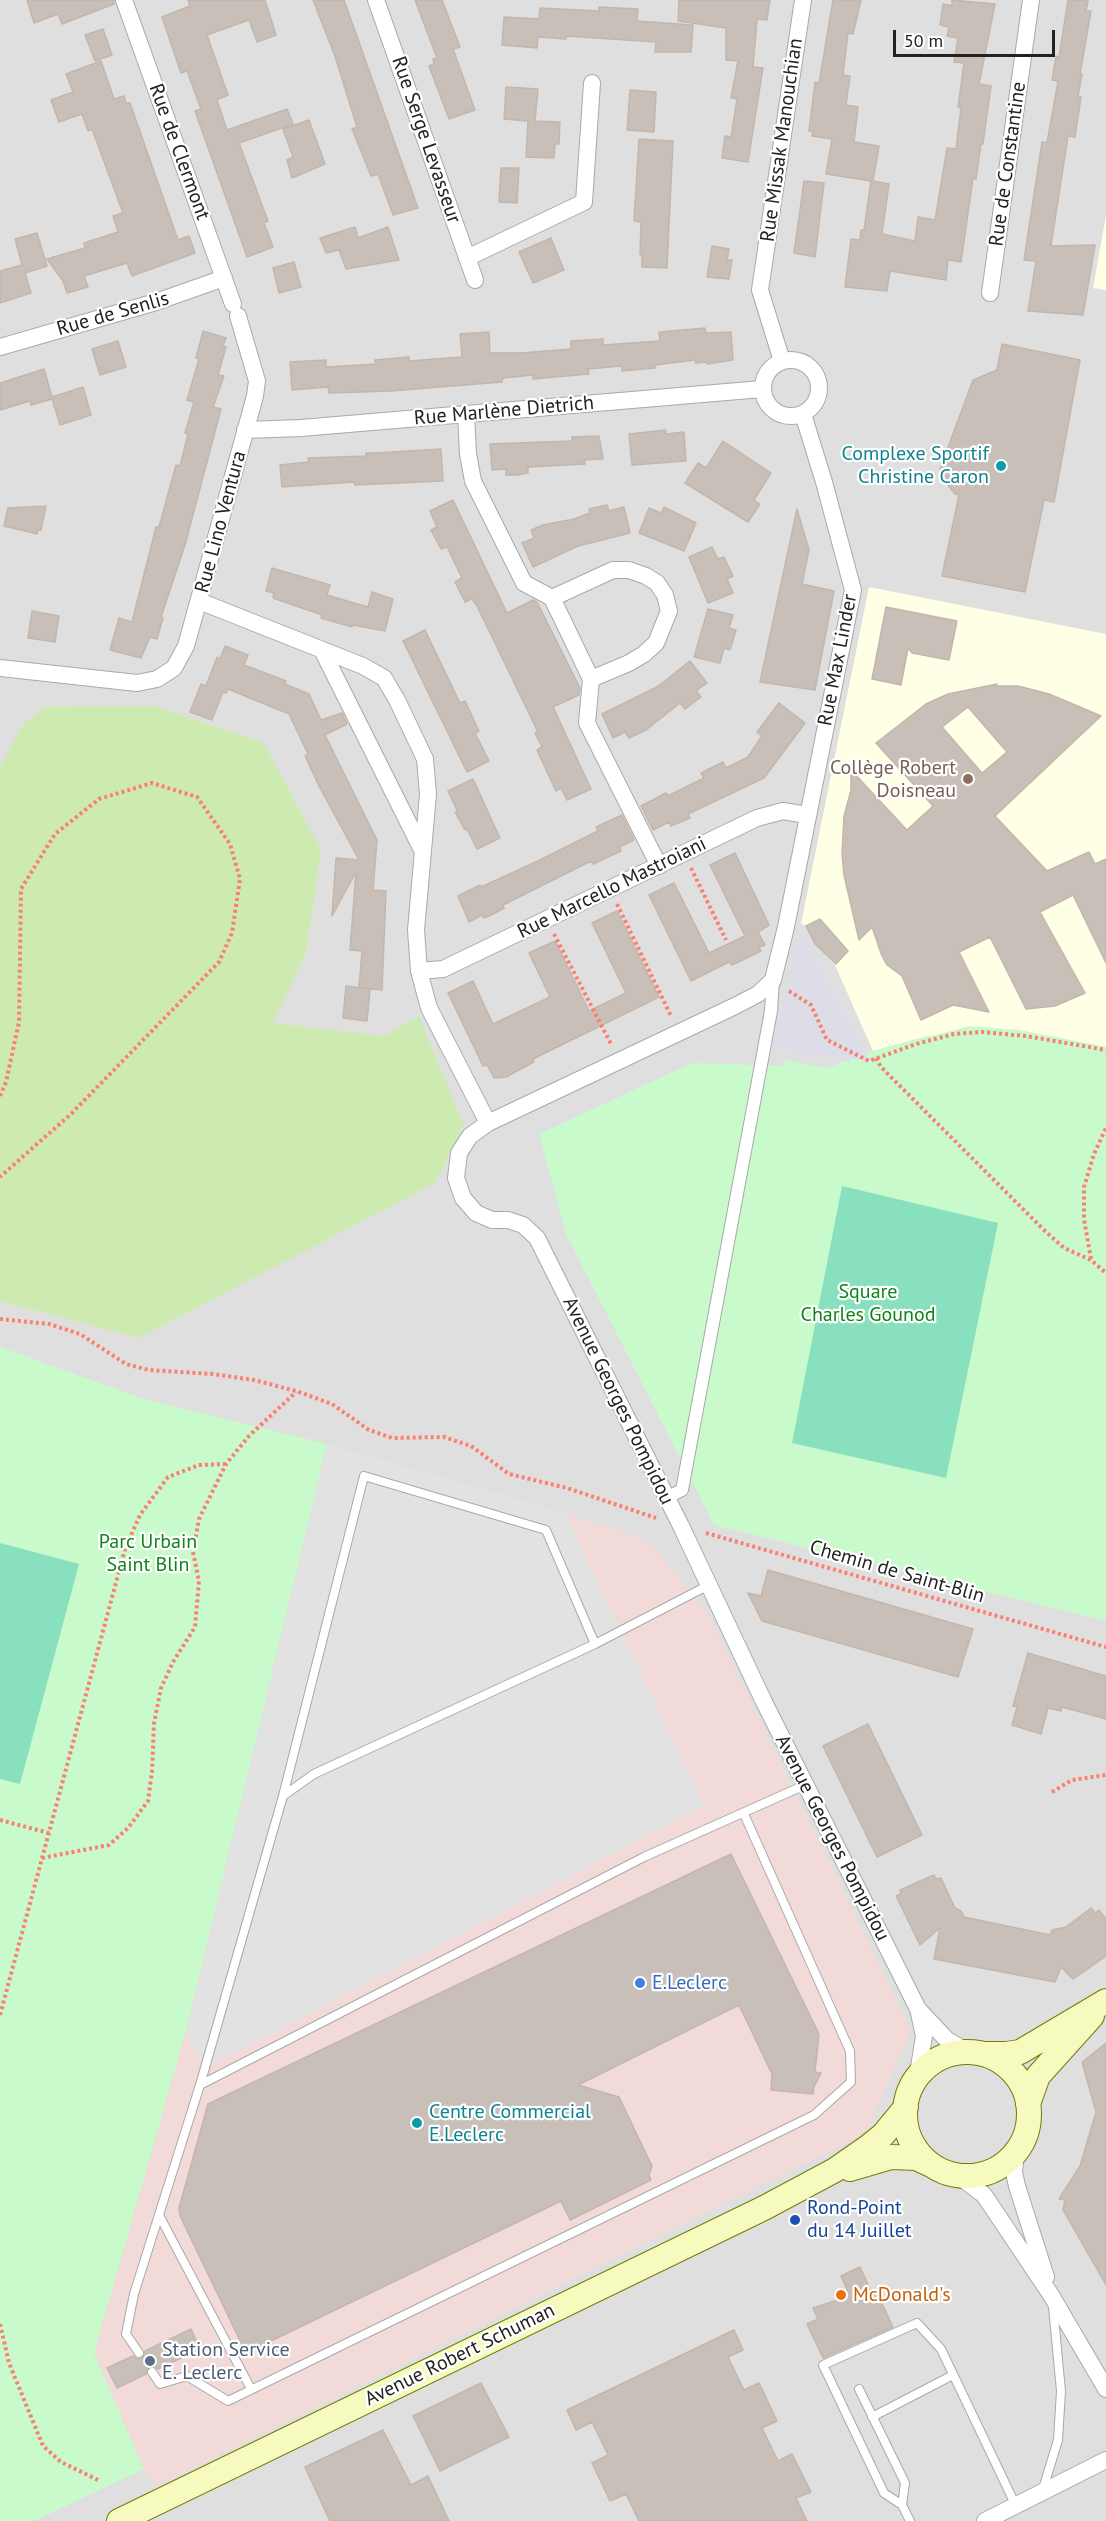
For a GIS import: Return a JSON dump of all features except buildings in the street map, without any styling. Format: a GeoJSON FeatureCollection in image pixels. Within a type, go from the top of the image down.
{"type":"FeatureCollection","features":[{"type":"Feature","properties":{"kind":"main road"},"geometry":{"type":"LineString","coordinates":[[976,2053],[999,2061],[1014,2073],[1024,2089],[1028,2104],[1028,2125],[1022,2143],[1016,2152],[996,2169],[979,2176],[960,2177],[942,2172],[931,2165],[915,2148],[907,2131],[908,2094],[929,2065],[946,2056],[976,2053],[996,2055],[1020,2052],[1105,2002]]}},
{"type":"Feature","properties":{"kind":"main road"},"geometry":{"type":"LineString","coordinates":[[1028,2104],[1038,2076],[1053,2056],[1077,2035],[1105,2002]]}},
{"type":"Feature","properties":{"kind":"main road","name":"Avenue Robert Schuman"},"geometry":{"type":"LineString","coordinates":[[119,2521],[801,2188],[835,2170],[868,2147],[883,2135],[906,2107]]}},
{"type":"Feature","properties":{"kind":"main road","name":"Avenue Robert Schuman"},"geometry":{"type":"LineString","coordinates":[[801,2188],[874,2160],[891,2157],[916,2158],[931,2165]]}},
{"type":"Feature","properties":{"kind":"street","name":"Rue de Clermont"},"geometry":{"type":"LineString","coordinates":[[124,0],[236,310]]}},
{"type":"Feature","properties":{"kind":"street","name":"Rue Serge Levasseur"},"geometry":{"type":"LineString","coordinates":[[376,0],[475,280]]}},
{"type":"Feature","properties":{"kind":"street","name":"Rue Missak Manouchian"},"geometry":{"type":"LineString","coordinates":[[782,361],[760,290],[803,0]]}},
{"type":"Feature","properties":{"kind":"street","name":"Rue de Constantine"},"geometry":{"type":"LineString","coordinates":[[990,293],[1031,0]]}},
{"type":"Feature","properties":{"kind":"street"},"geometry":{"type":"LineString","coordinates":[[467,258],[584,202],[592,83]]}},
{"type":"Feature","properties":{"kind":"street","name":"Rue de Senlis"},"geometry":{"type":"LineString","coordinates":[[0,347],[156,302],[224,278]]}},
{"type":"Feature","properties":{"kind":"street","name":"Rue Lino Ventura"},"geometry":{"type":"LineString","coordinates":[[236,310],[257,381],[199,601],[363,666],[384,678],[397,699],[425,759],[428,794],[416,930],[419,971],[429,1008],[488,1123]]}},
{"type":"Feature","properties":{"kind":"street"},"geometry":{"type":"LineString","coordinates":[[782,361],[801,362],[815,374],[819,392],[816,401],[803,414],[785,416],[776,413],[769,406],[762,389],[768,372],[782,361]]}},
{"type":"Feature","properties":{"kind":"street","name":"Rue Marlène Dietrich"},"geometry":{"type":"LineString","coordinates":[[245,430],[301,428],[762,389]]}},
{"type":"Feature","properties":{"kind":"street"},"geometry":{"type":"LineString","coordinates":[[466,414],[472,482],[524,583],[552,598],[591,679],[587,723],[659,866]]}},
{"type":"Feature","properties":{"kind":"street","name":"Rue Max Linder"},"geometry":{"type":"LineString","coordinates":[[773,980],[786,927],[853,590],[803,414]]}},
{"type":"Feature","properties":{"kind":"street"},"geometry":{"type":"LineString","coordinates":[[552,598],[613,570],[629,570],[646,576],[657,583],[665,595],[669,611],[656,643],[629,663],[591,679]]}},
{"type":"Feature","properties":{"kind":"street"},"geometry":{"type":"LineString","coordinates":[[0,668],[137,683],[157,679],[174,668],[182,653],[199,601]]}},
{"type":"Feature","properties":{"kind":"street"},"geometry":{"type":"LineString","coordinates":[[322,650],[422,852]]}},
{"type":"Feature","properties":{"kind":"street","name":"Rue Marcello Mastroiani"},"geometry":{"type":"LineString","coordinates":[[419,971],[443,969],[757,818],[783,811],[807,815]]}},
{"type":"Feature","properties":{"kind":"street"},"geometry":{"type":"LineString","coordinates":[[666,1498],[682,1490],[771,1011],[773,980]]}},
{"type":"Feature","properties":{"kind":"street","name":"Avenue Georges Pompidou"},"geometry":{"type":"LineString","coordinates":[[773,980],[758,994],[488,1123],[470,1136],[459,1153],[456,1178],[463,1198],[476,1213],[492,1220],[508,1220],[523,1225],[537,1238],[918,2009],[936,2031],[947,2040],[976,2053]]}},
{"type":"Feature","properties":{"kind":"street","name":"Avenue Georges Pompidou"},"geometry":{"type":"LineString","coordinates":[[914,2084],[924,2036],[918,2009]]}},
{"type":"Feature","properties":{"kind":"street"},"geometry":{"type":"LineString","coordinates":[[1016,2152],[1014,2163],[1016,2179],[1051,2295]]}},
{"type":"Feature","properties":{"kind":"street"},"geometry":{"type":"LineString","coordinates":[[960,2177],[984,2195],[1051,2295],[1106,2389]]}},
{"type":"Feature","properties":{"kind":"street"},"geometry":{"type":"LineString","coordinates":[[985,2521],[1106,2460]]}},
{"type":"Feature","properties":{"kind":"lane"},"geometry":{"type":"LineString","coordinates":[[139,2353],[126,2334],[134,2294],[200,2085],[283,1796],[364,1476],[546,1530],[595,1644]]}},
{"type":"Feature","properties":{"kind":"lane"},"geometry":{"type":"LineString","coordinates":[[283,1796],[314,1774],[595,1644],[709,1585]]}},
{"type":"Feature","properties":{"kind":"lane"},"geometry":{"type":"LineString","coordinates":[[200,2085],[644,1857],[806,1785]]}},
{"type":"Feature","properties":{"kind":"lane"},"geometry":{"type":"LineString","coordinates":[[152,2372],[160,2384],[187,2376],[228,2401],[814,2115],[851,2082],[850,2050],[744,1814]]}},
{"type":"Feature","properties":{"kind":"lane"},"geometry":{"type":"LineString","coordinates":[[159,2215],[251,2390]]}},
{"type":"Feature","properties":{"kind":"lane"},"geometry":{"type":"LineString","coordinates":[[1041,2494],[1058,2440],[1061,2391],[1051,2295]]}},
{"type":"Feature","properties":{"kind":"lane"},"geometry":{"type":"LineString","coordinates":[[910,2521],[902,2505],[884,2493],[823,2365],[917,2323],[941,2349],[1016,2506]]}},
{"type":"Feature","properties":{"kind":"lane"},"geometry":{"type":"LineString","coordinates":[[873,2416],[953,2375]]}},
{"type":"Feature","properties":{"kind":"lane"},"geometry":{"type":"LineString","coordinates":[[859,2389],[905,2483],[902,2505]]}},
{"type":"Feature","properties":{"kind":"path"},"geometry":{"type":"LineString","coordinates":[[0,1096],[6,1082],[19,1022],[21,889],[55,834],[99,799],[152,783],[197,797],[230,844],[240,879],[232,933],[219,962],[72,1113],[0,1177]]}},
{"type":"Feature","properties":{"kind":"path"},"geometry":{"type":"LineString","coordinates":[[684,853],[726,940]]}},
{"type":"Feature","properties":{"kind":"path"},"geometry":{"type":"LineString","coordinates":[[610,889],[679,1033]]}},
{"type":"Feature","properties":{"kind":"path"},"geometry":{"type":"LineString","coordinates":[[547,920],[619,1061]]}},
{"type":"Feature","properties":{"kind":"path"},"geometry":{"type":"LineString","coordinates":[[773,980],[811,1005],[827,1040],[869,1061],[916,1044],[954,1035],[982,1032],[1026,1036],[1106,1050]]}},
{"type":"Feature","properties":{"kind":"path"},"geometry":{"type":"LineString","coordinates":[[876,1058],[881,1067],[1044,1230],[1064,1248],[1091,1260],[1106,1273]]}},
{"type":"Feature","properties":{"kind":"path"},"geometry":{"type":"LineString","coordinates":[[1091,1260],[1084,1219],[1084,1187],[1094,1154],[1106,1128]]}},
{"type":"Feature","properties":{"kind":"path","name":"Chemin de Saint-Blin"},"geometry":{"type":"LineString","coordinates":[[0,1319],[49,1324],[80,1334],[126,1364],[149,1370],[213,1374],[254,1380],[296,1391],[332,1404],[369,1430],[392,1438],[444,1437],[471,1446],[509,1474],[567,1488],[681,1526],[1106,1647]]}},
{"type":"Feature","properties":{"kind":"path"},"geometry":{"type":"LineString","coordinates":[[42,1858],[109,1845],[128,1828],[148,1801],[154,1723],[160,1688],[195,1627],[200,1581],[193,1552],[199,1519],[226,1464],[249,1436],[296,1391]]}},
{"type":"Feature","properties":{"kind":"path"},"geometry":{"type":"LineString","coordinates":[[0,2015],[125,1549],[140,1515],[168,1477],[199,1465],[226,1464]]}},
{"type":"Feature","properties":{"kind":"path"},"geometry":{"type":"LineString","coordinates":[[1052,1792],[1072,1780],[1106,1775]]}},
{"type":"Feature","properties":{"kind":"path"},"geometry":{"type":"LineString","coordinates":[[0,1820],[49,1833]]}},
{"type":"Feature","properties":{"kind":"path"},"geometry":{"type":"LineString","coordinates":[[0,2324],[9,2363],[43,2446],[61,2462],[98,2480]]}},
{"type":"Feature","properties":{"kind":"shaded area"},"geometry":{"type":"Polygon","coordinates":[[[0,0],[1106,0],[1106,2521],[0,2521],[0,0]]]}},
{"type":"Feature","properties":{"kind":"shaded area"},"geometry":{"type":"Polygon","coordinates":[[[1106,215],[1106,290],[1093,288],[1106,215]]]}},
{"type":"Feature","properties":{"kind":"shaded area","name":"Collège Robert Doisneau"},"geometry":{"type":"Polygon","coordinates":[[[869,587],[1106,634],[1106,1047],[1018,1030],[928,1036],[873,1051],[835,965],[815,944],[806,926],[801,924],[869,587]]]}},
{"type":"Feature","properties":{"kind":"shaded area"},"geometry":{"type":"Polygon","coordinates":[[[800,929],[869,1061],[771,1049],[800,929]]]}},
{"type":"Feature","properties":{"kind":"shaded area"},"geometry":{"type":"Polygon","coordinates":[[[327,1444],[565,1513],[648,1540],[707,1612],[911,2031],[865,2134],[156,2487],[144,2469],[94,2353],[186,2031],[327,1444]]]}},
{"type":"Feature","properties":{"kind":"shaded area"},"geometry":{"type":"Polygon","coordinates":[[[327,1444],[565,1513],[704,1806],[206,2068],[186,2031],[327,1444]]]}},
{"type":"Feature","properties":{"kind":"green space"},"geometry":{"type":"Polygon","coordinates":[[[154,706],[264,743],[321,850],[306,953],[273,1023],[384,1036],[419,1016],[464,1126],[435,1183],[139,1338],[0,1301],[0,767],[22,726],[45,707],[154,706]]]}},
{"type":"Feature","properties":{"kind":"green space","name":"Square Charles Gounod"},"geometry":{"type":"Polygon","coordinates":[[[970,1026],[1018,1030],[1106,1047],[1106,1621],[714,1525],[566,1234],[539,1134],[692,1063],[783,1066],[784,1060],[827,1068],[873,1051],[970,1026]]]}},
{"type":"Feature","properties":{"kind":"green space"},"geometry":{"type":"Polygon","coordinates":[[[842,1186],[998,1223],[946,1478],[792,1443],[842,1186]]]}},
{"type":"Feature","properties":{"kind":"green space","name":"Parc Urbain Saint Blin"},"geometry":{"type":"Polygon","coordinates":[[[0,1347],[144,1399],[327,1444],[186,2031],[94,2353],[144,2469],[34,2521],[0,2521],[0,1347]]]}},
{"type":"Feature","properties":{"kind":"green space"},"geometry":{"type":"Polygon","coordinates":[[[0,1543],[79,1564],[20,1784],[0,1779],[0,1543]]]}},
{"type":"Feature","properties":{"kind":"place","name":"Complexe Sportif Christine Caron"},"geometry":{"type":"Point","coordinates":[1001,466]}},
{"type":"Feature","properties":{"kind":"place","name":"Collège Robert Doisneau"},"geometry":{"type":"Point","coordinates":[968,779]}},
{"type":"Feature","properties":{"kind":"place","name":"E.Leclerc"},"geometry":{"type":"Point","coordinates":[640,1983]}},
{"type":"Feature","properties":{"kind":"place","name":"Centre Commercial E.Leclerc"},"geometry":{"type":"Point","coordinates":[417,2123]}},
{"type":"Feature","properties":{"kind":"place","name":"Rond-Point du 14 Juillet"},"geometry":{"type":"Point","coordinates":[795,2220]}},
{"type":"Feature","properties":{"kind":"place","name":"McDonald's"},"geometry":{"type":"Point","coordinates":[841,2295]}},
{"type":"Feature","properties":{"kind":"place","name":"Station Service E. Leclerc"},"geometry":{"type":"Point","coordinates":[150,2361]}}]}
